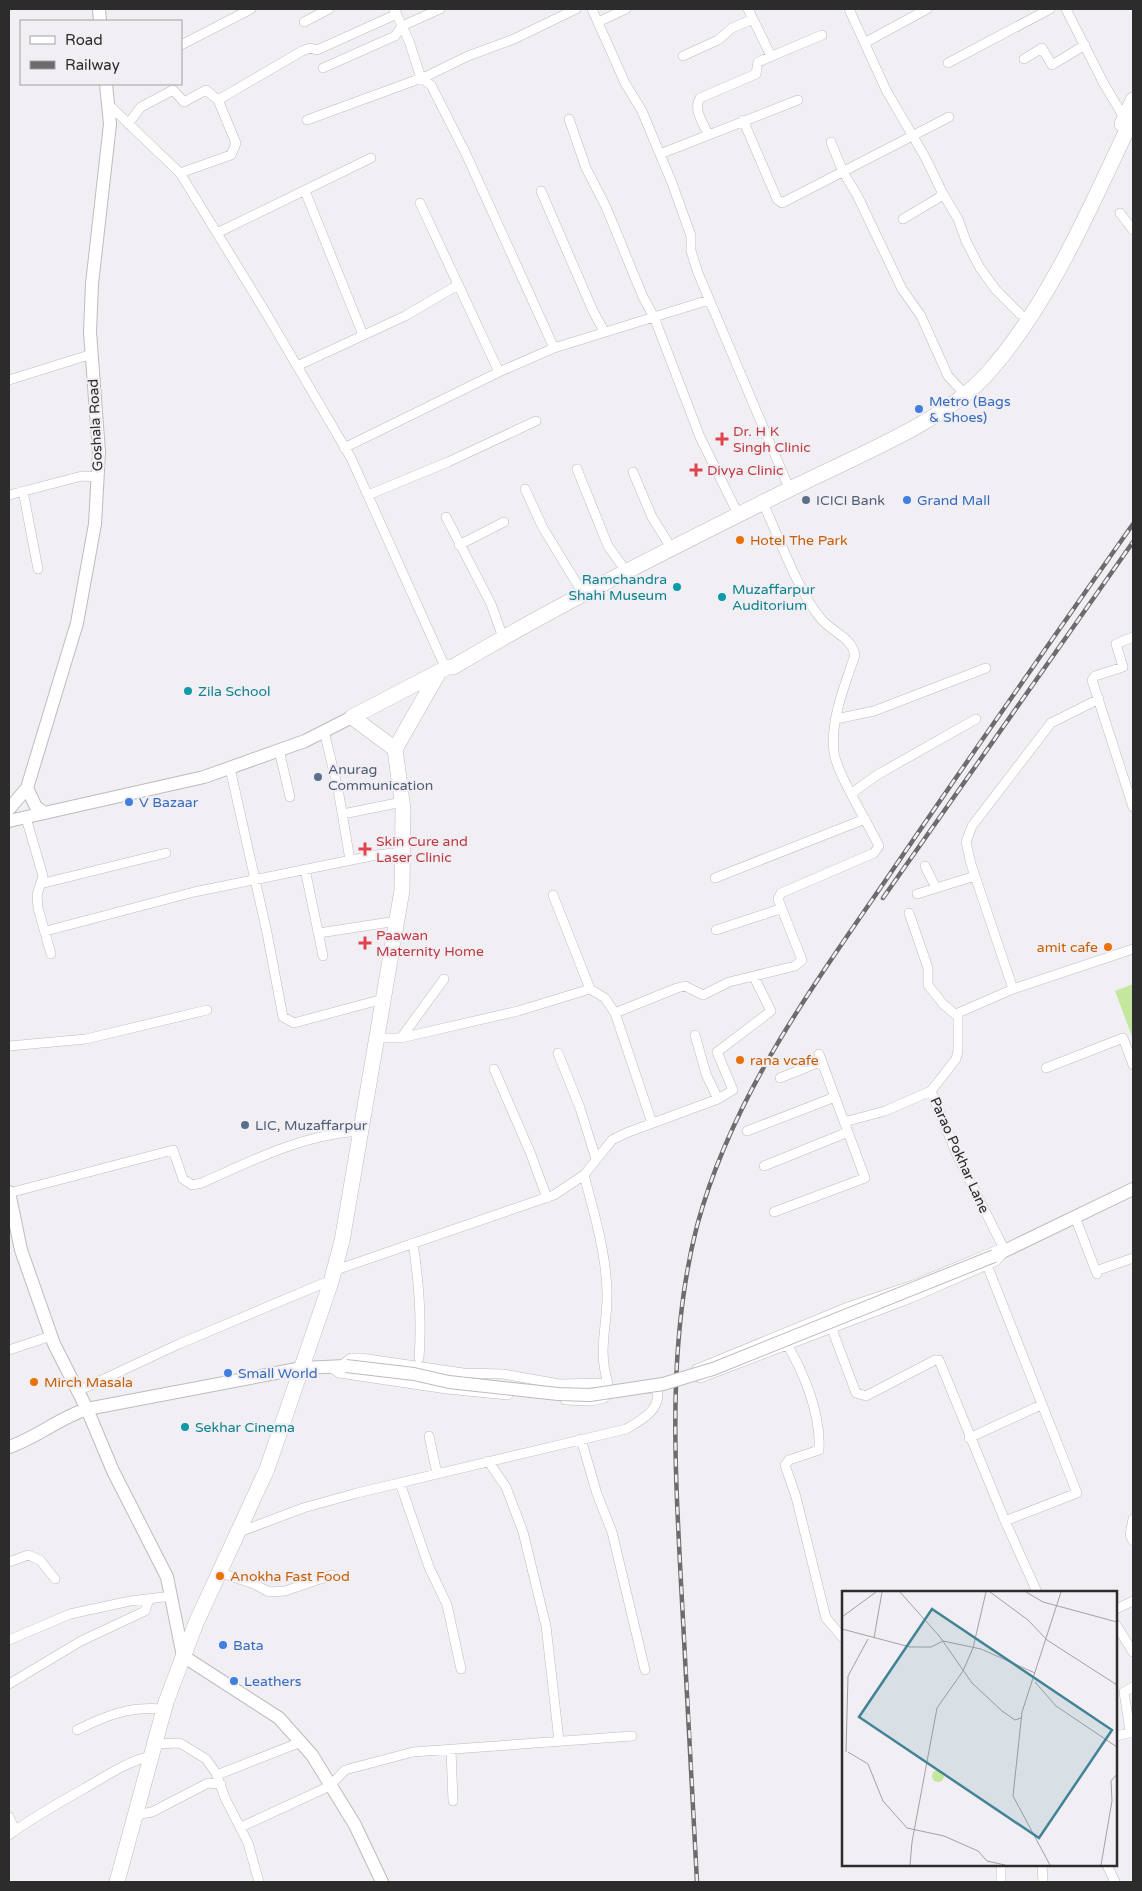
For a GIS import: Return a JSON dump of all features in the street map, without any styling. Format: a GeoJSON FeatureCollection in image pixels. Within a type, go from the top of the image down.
{"type":"FeatureCollection","features":[{"type":"Feature","properties":{"kind":"main road","name":"Goshala Road"},"geometry":{"type":"LineString","coordinates":[[27,788],[77,623],[95,524],[99,452],[92,354],[92,284],[110,124],[106,85]]}},
{"type":"Feature","properties":{"kind":"main road"},"geometry":{"type":"LineString","coordinates":[[9,822],[204,777],[279,750],[324,731],[445,669],[453,667],[674,546],[932,417],[958,401],[987,374],[1027,320],[1045,291],[1088,212],[1130,122],[1133,100]]}},
{"type":"Feature","properties":{"kind":"main road"},"geometry":{"type":"LineString","coordinates":[[117,1882],[164,1709],[218,1572],[267,1469],[332,1277],[342,1241],[402,890],[402,802],[396,749],[449,662],[621,564],[912,418],[960,389],[981,366],[1020,314],[1044,277],[1130,122]]}},
{"type":"Feature","properties":{"kind":"main road"},"geometry":{"type":"LineString","coordinates":[[352,717],[396,749]]}},
{"type":"Feature","properties":{"kind":"main road"},"geometry":{"type":"LineString","coordinates":[[9,809],[27,788],[36,807],[45,813]]}},
{"type":"Feature","properties":{"kind":"main road"},"geometry":{"type":"LineString","coordinates":[[9,1447],[20,1443],[70,1414],[87,1409],[302,1368],[338,1367],[406,1373],[449,1382],[558,1394],[590,1395],[663,1384],[707,1372],[996,1258],[1133,1189]]}},
{"type":"Feature","properties":{"kind":"main road"},"geometry":{"type":"LineString","coordinates":[[9,1193],[11,1213],[21,1250],[52,1336],[87,1409],[113,1471],[168,1577],[184,1656],[279,1718],[301,1742],[312,1755],[355,1825],[382,1882]]}},
{"type":"Feature","properties":{"kind":"main road"},"geometry":{"type":"LineString","coordinates":[[373,1863],[371,1872],[375,1882]]}},
{"type":"Feature","properties":{"kind":"main road"},"geometry":{"type":"LineString","coordinates":[[373,1863],[382,1868],[388,1882]]}},
{"type":"Feature","properties":{"kind":"street"},"geometry":{"type":"LineString","coordinates":[[182,44],[251,9]]}},
{"type":"Feature","properties":{"kind":"street"},"geometry":{"type":"LineString","coordinates":[[304,22],[329,9]]}},
{"type":"Feature","properties":{"kind":"street"},"geometry":{"type":"LineString","coordinates":[[323,68],[395,36],[402,26],[440,9]]}},
{"type":"Feature","properties":{"kind":"street"},"geometry":{"type":"LineString","coordinates":[[307,120],[421,78],[468,56],[514,39],[576,9]]}},
{"type":"Feature","properties":{"kind":"street"},"geometry":{"type":"LineString","coordinates":[[592,9],[625,83],[642,111],[660,154],[691,236],[691,251],[709,300],[786,481]]}},
{"type":"Feature","properties":{"kind":"street"},"geometry":{"type":"LineString","coordinates":[[598,22],[626,9]]}},
{"type":"Feature","properties":{"kind":"street"},"geometry":{"type":"LineString","coordinates":[[748,9],[771,56]]}},
{"type":"Feature","properties":{"kind":"street"},"geometry":{"type":"LineString","coordinates":[[849,9],[866,42],[886,90],[925,156],[942,192],[958,219],[966,241],[980,268],[996,290],[1020,314]]}},
{"type":"Feature","properties":{"kind":"street"},"geometry":{"type":"LineString","coordinates":[[866,42],[927,9]]}},
{"type":"Feature","properties":{"kind":"street"},"geometry":{"type":"LineString","coordinates":[[948,63],[1050,9]]}},
{"type":"Feature","properties":{"kind":"street"},"geometry":{"type":"LineString","coordinates":[[1066,9],[1084,45],[1130,122]]}},
{"type":"Feature","properties":{"kind":"street"},"geometry":{"type":"LineString","coordinates":[[218,100],[302,51],[310,48],[317,50],[396,12],[421,78],[431,85],[466,154],[554,348]]}},
{"type":"Feature","properties":{"kind":"street"},"geometry":{"type":"LineString","coordinates":[[683,56],[718,40],[732,28],[753,19]]}},
{"type":"Feature","properties":{"kind":"street"},"geometry":{"type":"LineString","coordinates":[[708,134],[698,111],[697,103],[700,98],[756,74],[758,62],[822,35]]}},
{"type":"Feature","properties":{"kind":"street"},"geometry":{"type":"LineString","coordinates":[[1024,59],[1042,48],[1052,65],[1084,45]]}},
{"type":"Feature","properties":{"kind":"street"},"geometry":{"type":"LineString","coordinates":[[128,124],[141,107],[173,90],[184,102],[206,90],[218,100],[236,143],[231,155],[180,173]]}},
{"type":"Feature","properties":{"kind":"street"},"geometry":{"type":"LineString","coordinates":[[660,154],[798,100]]}},
{"type":"Feature","properties":{"kind":"street"},"geometry":{"type":"LineString","coordinates":[[108,104],[180,173],[297,366],[344,448],[368,495],[445,669]]}},
{"type":"Feature","properties":{"kind":"street"},"geometry":{"type":"LineString","coordinates":[[744,120],[777,199],[782,203],[949,117]]}},
{"type":"Feature","properties":{"kind":"street"},"geometry":{"type":"LineString","coordinates":[[569,119],[586,168],[606,207],[643,297],[654,317],[700,437],[734,508]]}},
{"type":"Feature","properties":{"kind":"street"},"geometry":{"type":"LineString","coordinates":[[830,142],[843,172],[857,195],[902,289],[921,316],[939,360],[948,376],[960,389]]}},
{"type":"Feature","properties":{"kind":"street"},"geometry":{"type":"LineString","coordinates":[[216,233],[371,158]]}},
{"type":"Feature","properties":{"kind":"street"},"geometry":{"type":"LineString","coordinates":[[304,191],[363,336]]}},
{"type":"Feature","properties":{"kind":"street"},"geometry":{"type":"LineString","coordinates":[[541,191],[604,332]]}},
{"type":"Feature","properties":{"kind":"street"},"geometry":{"type":"LineString","coordinates":[[903,219],[940,197],[942,192]]}},
{"type":"Feature","properties":{"kind":"street"},"geometry":{"type":"LineString","coordinates":[[420,204],[499,372]]}},
{"type":"Feature","properties":{"kind":"street"},"geometry":{"type":"LineString","coordinates":[[1120,213],[1133,230]]}},
{"type":"Feature","properties":{"kind":"street"},"geometry":{"type":"LineString","coordinates":[[297,366],[405,316],[458,286]]}},
{"type":"Feature","properties":{"kind":"street"},"geometry":{"type":"LineString","coordinates":[[344,448],[499,372],[554,348],[709,300]]}},
{"type":"Feature","properties":{"kind":"street"},"geometry":{"type":"LineString","coordinates":[[9,380],[92,354]]}},
{"type":"Feature","properties":{"kind":"street"},"geometry":{"type":"LineString","coordinates":[[368,495],[448,462],[536,421]]}},
{"type":"Feature","properties":{"kind":"street"},"geometry":{"type":"LineString","coordinates":[[577,469],[608,546],[621,564]]}},
{"type":"Feature","properties":{"kind":"street"},"geometry":{"type":"LineString","coordinates":[[633,472],[652,517],[667,541]]}},
{"type":"Feature","properties":{"kind":"street"},"geometry":{"type":"LineString","coordinates":[[9,495],[82,476],[98,477]]}},
{"type":"Feature","properties":{"kind":"street"},"geometry":{"type":"LineString","coordinates":[[525,489],[543,528],[580,587]]}},
{"type":"Feature","properties":{"kind":"street"},"geometry":{"type":"LineString","coordinates":[[23,491],[38,569]]}},
{"type":"Feature","properties":{"kind":"street"},"geometry":{"type":"LineString","coordinates":[[615,1013],[677,988],[685,986],[703,995],[729,982],[794,966],[802,960],[780,909],[778,899],[781,893],[874,853],[879,846],[834,753],[836,719],[855,655],[853,646],[823,621],[812,605],[763,503]]}},
{"type":"Feature","properties":{"kind":"street"},"geometry":{"type":"LineString","coordinates":[[446,517],[491,604],[501,632]]}},
{"type":"Feature","properties":{"kind":"street"},"geometry":{"type":"LineString","coordinates":[[459,545],[504,522]]}},
{"type":"Feature","properties":{"kind":"street"},"geometry":{"type":"LineString","coordinates":[[1133,637],[1116,644],[1123,666],[1095,676],[1092,680],[1133,807]]}},
{"type":"Feature","properties":{"kind":"street"},"geometry":{"type":"LineString","coordinates":[[836,719],[874,711],[986,668]]}},
{"type":"Feature","properties":{"kind":"street"},"geometry":{"type":"LineString","coordinates":[[1013,988],[975,876],[966,842],[972,826],[1051,723],[1099,699]]}},
{"type":"Feature","properties":{"kind":"street"},"geometry":{"type":"LineString","coordinates":[[852,793],[877,776],[976,719]]}},
{"type":"Feature","properties":{"kind":"street"},"geometry":{"type":"LineString","coordinates":[[324,731],[343,814],[350,860]]}},
{"type":"Feature","properties":{"kind":"street"},"geometry":{"type":"LineString","coordinates":[[279,750],[290,797]]}},
{"type":"Feature","properties":{"kind":"street"},"geometry":{"type":"LineString","coordinates":[[230,768],[256,881],[283,1017],[294,1023],[383,999]]}},
{"type":"Feature","properties":{"kind":"street"},"geometry":{"type":"LineString","coordinates":[[343,814],[402,802]]}},
{"type":"Feature","properties":{"kind":"street"},"geometry":{"type":"LineString","coordinates":[[26,818],[43,876],[37,895],[38,908],[51,954]]}},
{"type":"Feature","properties":{"kind":"street"},"geometry":{"type":"LineString","coordinates":[[715,878],[865,819]]}},
{"type":"Feature","properties":{"kind":"street"},"geometry":{"type":"LineString","coordinates":[[46,931],[175,897],[350,860],[402,852]]}},
{"type":"Feature","properties":{"kind":"street"},"geometry":{"type":"LineString","coordinates":[[40,884],[166,853]]}},
{"type":"Feature","properties":{"kind":"street"},"geometry":{"type":"LineString","coordinates":[[925,866],[936,888]]}},
{"type":"Feature","properties":{"kind":"street"},"geometry":{"type":"LineString","coordinates":[[305,869],[323,956]]}},
{"type":"Feature","properties":{"kind":"street"},"geometry":{"type":"LineString","coordinates":[[917,894],[975,876]]}},
{"type":"Feature","properties":{"kind":"street"},"geometry":{"type":"LineString","coordinates":[[553,895],[590,989],[605,998],[615,1013],[652,1123]]}},
{"type":"Feature","properties":{"kind":"street"},"geometry":{"type":"LineString","coordinates":[[716,930],[780,909]]}},
{"type":"Feature","properties":{"kind":"street"},"geometry":{"type":"LineString","coordinates":[[909,913],[928,968],[928,985],[943,1004],[957,1016],[959,1011],[1013,988],[1133,949]]}},
{"type":"Feature","properties":{"kind":"street"},"geometry":{"type":"LineString","coordinates":[[319,933],[397,921]]}},
{"type":"Feature","properties":{"kind":"street"},"geometry":{"type":"LineString","coordinates":[[78,1391],[179,1344],[413,1243],[506,1214],[547,1198],[584,1175],[612,1140],[652,1123],[718,1100],[733,1090],[717,1052],[771,1012],[754,977]]}},
{"type":"Feature","properties":{"kind":"street"},"geometry":{"type":"LineString","coordinates":[[402,1038],[444,979]]}},
{"type":"Feature","properties":{"kind":"street"},"geometry":{"type":"LineString","coordinates":[[378,1038],[402,1038],[518,1011],[590,989]]}},
{"type":"Feature","properties":{"kind":"street"},"geometry":{"type":"LineString","coordinates":[[9,1046],[86,1039],[207,1010]]}},
{"type":"Feature","properties":{"kind":"street","name":"Parao Pokhar Lane"},"geometry":{"type":"LineString","coordinates":[[957,1016],[956,1059],[931,1090],[996,1258],[1041,1405],[1077,1492],[1005,1521]]}},
{"type":"Feature","properties":{"kind":"street"},"geometry":{"type":"LineString","coordinates":[[695,1035],[706,1074],[718,1100]]}},
{"type":"Feature","properties":{"kind":"street"},"geometry":{"type":"LineString","coordinates":[[1046,1068],[1123,1038],[1133,1065]]}},
{"type":"Feature","properties":{"kind":"street"},"geometry":{"type":"LineString","coordinates":[[558,1053],[580,1108],[596,1159]]}},
{"type":"Feature","properties":{"kind":"street"},"geometry":{"type":"LineString","coordinates":[[774,1212],[865,1178],[820,1057],[780,1078]]}},
{"type":"Feature","properties":{"kind":"street"},"geometry":{"type":"LineString","coordinates":[[494,1068],[530,1152],[547,1198]]}},
{"type":"Feature","properties":{"kind":"street"},"geometry":{"type":"LineString","coordinates":[[844,1122],[885,1111],[931,1090]]}},
{"type":"Feature","properties":{"kind":"street"},"geometry":{"type":"LineString","coordinates":[[747,1131],[835,1098]]}},
{"type":"Feature","properties":{"kind":"street"},"geometry":{"type":"LineString","coordinates":[[9,1193],[173,1150],[183,1179],[192,1185],[202,1183],[261,1156],[324,1136],[361,1131]]}},
{"type":"Feature","properties":{"kind":"street"},"geometry":{"type":"LineString","coordinates":[[764,1166],[848,1132]]}},
{"type":"Feature","properties":{"kind":"street"},"geometry":{"type":"LineString","coordinates":[[237,1533],[303,1508],[488,1461],[626,1429],[645,1418],[656,1404],[656,1389],[585,1402],[447,1389],[339,1373],[338,1367],[351,1358],[361,1358],[463,1373],[503,1374],[559,1384],[608,1383],[602,1364],[607,1292],[600,1240],[584,1175]]}},
{"type":"Feature","properties":{"kind":"street"},"geometry":{"type":"LineString","coordinates":[[1075,1217],[1096,1272],[1133,1258]]}},
{"type":"Feature","properties":{"kind":"street"},"geometry":{"type":"LineString","coordinates":[[413,1243],[420,1286],[422,1327],[419,1358]]}},
{"type":"Feature","properties":{"kind":"street"},"geometry":{"type":"LineString","coordinates":[[1000,1249],[996,1258],[911,1298],[700,1378],[697,1369],[780,1334],[913,1285],[986,1253],[1000,1249]]}},
{"type":"Feature","properties":{"kind":"street"},"geometry":{"type":"LineString","coordinates":[[827,1316],[856,1393],[860,1396],[866,1396],[935,1360],[939,1360],[969,1438],[1037,1591]]}},
{"type":"Feature","properties":{"kind":"street"},"geometry":{"type":"LineString","coordinates":[[780,1334],[798,1360],[820,1430],[820,1450],[789,1460],[785,1465],[796,1497],[826,1618],[842,1637]]}},
{"type":"Feature","properties":{"kind":"street"},"geometry":{"type":"LineString","coordinates":[[9,1350],[52,1336]]}},
{"type":"Feature","properties":{"kind":"street"},"geometry":{"type":"LineString","coordinates":[[969,1438],[1041,1405]]}},
{"type":"Feature","properties":{"kind":"street"},"geometry":{"type":"LineString","coordinates":[[429,1436],[437,1474]]}},
{"type":"Feature","properties":{"kind":"street"},"geometry":{"type":"LineString","coordinates":[[581,1439],[597,1494],[612,1532],[645,1670]]}},
{"type":"Feature","properties":{"kind":"street"},"geometry":{"type":"LineString","coordinates":[[488,1461],[506,1487],[523,1532],[546,1626],[560,1741]]}},
{"type":"Feature","properties":{"kind":"street"},"geometry":{"type":"LineString","coordinates":[[400,1483],[429,1567],[447,1606],[462,1669]]}},
{"type":"Feature","properties":{"kind":"street"},"geometry":{"type":"LineString","coordinates":[[1133,1519],[1130,1535],[1133,1541]]}},
{"type":"Feature","properties":{"kind":"street"},"geometry":{"type":"LineString","coordinates":[[9,1562],[28,1556],[40,1560],[56,1579]]}},
{"type":"Feature","properties":{"kind":"street"},"geometry":{"type":"LineString","coordinates":[[218,1572],[254,1584],[269,1592],[285,1591],[332,1575]]}},
{"type":"Feature","properties":{"kind":"street"},"geometry":{"type":"LineString","coordinates":[[9,1640],[70,1614],[130,1601],[172,1596]]}},
{"type":"Feature","properties":{"kind":"street"},"geometry":{"type":"LineString","coordinates":[[9,1684],[81,1641],[145,1611],[148,1599]]}},
{"type":"Feature","properties":{"kind":"street"},"geometry":{"type":"LineString","coordinates":[[1117,1608],[1133,1601]]}},
{"type":"Feature","properties":{"kind":"street"},"geometry":{"type":"LineString","coordinates":[[1117,1627],[1133,1652]]}},
{"type":"Feature","properties":{"kind":"street"},"geometry":{"type":"LineString","coordinates":[[1117,1736],[1132,1731],[1124,1692],[1133,1687]]}},
{"type":"Feature","properties":{"kind":"street"},"geometry":{"type":"LineString","coordinates":[[77,1730],[125,1710],[164,1709]]}},
{"type":"Feature","properties":{"kind":"street"},"geometry":{"type":"LineString","coordinates":[[241,1827],[330,1786],[345,1770],[383,1762],[413,1752],[632,1736]]}},
{"type":"Feature","properties":{"kind":"street"},"geometry":{"type":"LineString","coordinates":[[135,1815],[152,1812],[208,1783],[301,1742]]}},
{"type":"Feature","properties":{"kind":"street"},"geometry":{"type":"LineString","coordinates":[[9,1817],[12,1832],[153,1750],[180,1743],[192,1748],[206,1759],[219,1779],[225,1798],[241,1827],[259,1882]]}},
{"type":"Feature","properties":{"kind":"street"},"geometry":{"type":"LineString","coordinates":[[451,1750],[453,1801]]}},
{"type":"Feature","properties":{"kind":"street"},"geometry":{"type":"LineString","coordinates":[[1042,1866],[1043,1882]]}},
{"type":"Feature","properties":{"kind":"street"},"geometry":{"type":"LineString","coordinates":[[1107,1866],[1115,1882]]}},
{"type":"Feature","properties":{"kind":"street"},"geometry":{"type":"LineString","coordinates":[[1001,1869],[1001,1882]]}},
{"type":"Feature","properties":{"kind":"green space"},"geometry":{"type":"Polygon","coordinates":[[[1133,984],[1133,1039],[1115,991],[1133,984]]]}},
{"type":"Feature","properties":{"kind":"railway"},"geometry":{"type":"LineString","coordinates":[[697,1882],[676,1449],[677,1359],[681,1314],[687,1270],[697,1226],[713,1177],[732,1129],[780,1039],[807,996],[953,781],[1133,524]]}},
{"type":"Feature","properties":{"kind":"railway"},"geometry":{"type":"LineString","coordinates":[[883,898],[1133,542]]}},
{"type":"Feature","properties":{"kind":"place","name":"Metro (Bags & Shoes)"},"geometry":{"type":"Point","coordinates":[919,409]}},
{"type":"Feature","properties":{"kind":"place","name":"Dr. H K Singh Clinic"},"geometry":{"type":"Point","coordinates":[722,439]}},
{"type":"Feature","properties":{"kind":"place","name":"Divya Clinic"},"geometry":{"type":"Point","coordinates":[696,470]}},
{"type":"Feature","properties":{"kind":"place","name":"ICICI Bank"},"geometry":{"type":"Point","coordinates":[806,500]}},
{"type":"Feature","properties":{"kind":"place","name":"Grand Mall"},"geometry":{"type":"Point","coordinates":[907,500]}},
{"type":"Feature","properties":{"kind":"place","name":"Hotel The Park"},"geometry":{"type":"Point","coordinates":[740,540]}},
{"type":"Feature","properties":{"kind":"place","name":"Ramchandra Shahi Museum"},"geometry":{"type":"Point","coordinates":[677,587]}},
{"type":"Feature","properties":{"kind":"place","name":"Muzaffarpur Auditorium"},"geometry":{"type":"Point","coordinates":[722,597]}},
{"type":"Feature","properties":{"kind":"place","name":"Zila School"},"geometry":{"type":"Point","coordinates":[188,691]}},
{"type":"Feature","properties":{"kind":"place","name":"Anurag Communication"},"geometry":{"type":"Point","coordinates":[318,777]}},
{"type":"Feature","properties":{"kind":"place","name":"V Bazaar"},"geometry":{"type":"Point","coordinates":[129,802]}},
{"type":"Feature","properties":{"kind":"place","name":"Skin Cure and Laser Clinic"},"geometry":{"type":"Point","coordinates":[365,849]}},
{"type":"Feature","properties":{"kind":"place","name":"Paawan Maternity Home"},"geometry":{"type":"Point","coordinates":[365,943]}},
{"type":"Feature","properties":{"kind":"place","name":"amit cafe"},"geometry":{"type":"Point","coordinates":[1108,947]}},
{"type":"Feature","properties":{"kind":"place","name":"rana vcafe"},"geometry":{"type":"Point","coordinates":[740,1060]}},
{"type":"Feature","properties":{"kind":"place","name":"LIC, Muzaffarpur"},"geometry":{"type":"Point","coordinates":[245,1125]}},
{"type":"Feature","properties":{"kind":"place","name":"Small World"},"geometry":{"type":"Point","coordinates":[228,1373]}},
{"type":"Feature","properties":{"kind":"place","name":"Mirch Masala"},"geometry":{"type":"Point","coordinates":[34,1382]}},
{"type":"Feature","properties":{"kind":"place","name":"Sekhar Cinema"},"geometry":{"type":"Point","coordinates":[185,1427]}},
{"type":"Feature","properties":{"kind":"place","name":"Anokha Fast Food"},"geometry":{"type":"Point","coordinates":[220,1576]}},
{"type":"Feature","properties":{"kind":"place","name":"Bata"},"geometry":{"type":"Point","coordinates":[223,1645]}},
{"type":"Feature","properties":{"kind":"place","name":"Leathers"},"geometry":{"type":"Point","coordinates":[234,1681]}}]}
